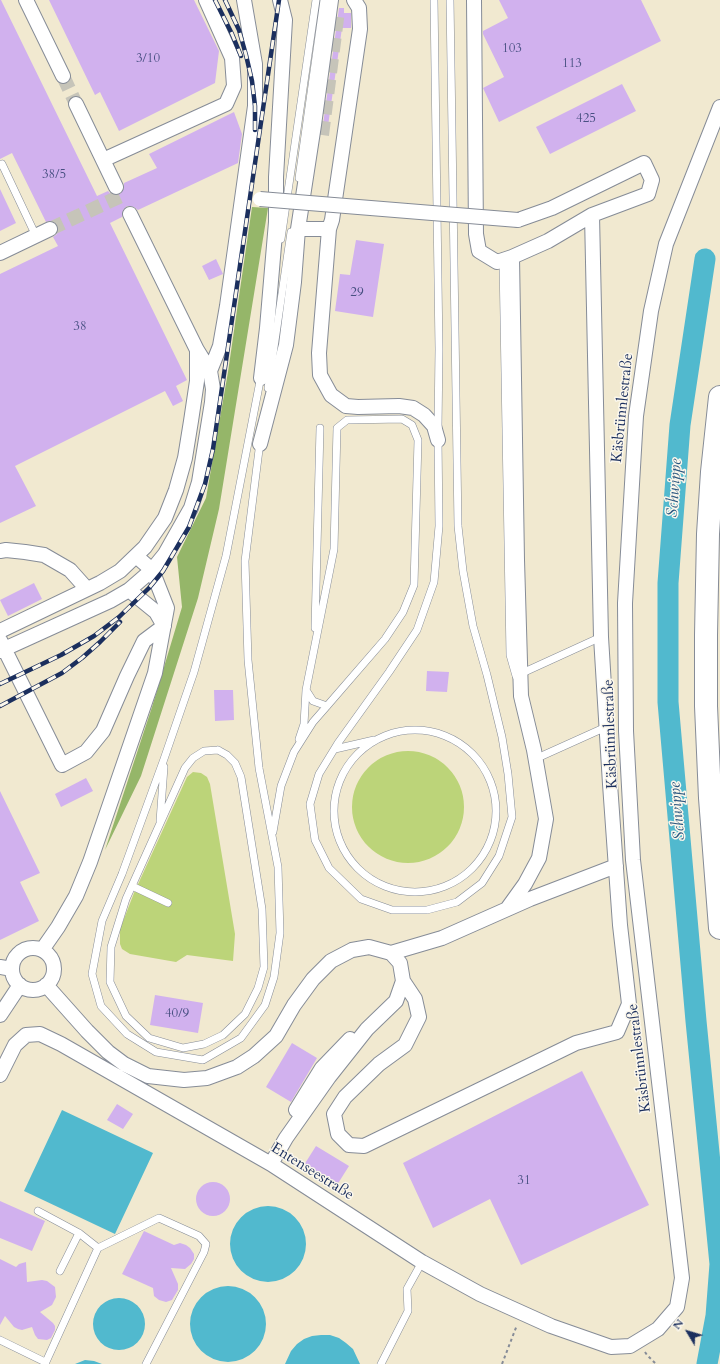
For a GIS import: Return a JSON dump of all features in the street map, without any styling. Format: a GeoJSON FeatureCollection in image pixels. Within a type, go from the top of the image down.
{"type":"FeatureCollection","features":[{"type":"Feature","properties":{"kind":"highway"},"geometry":{"type":"LineString","coordinates":[[720,397],[712,472],[708,534],[706,628],[706,706],[710,798],[720,928]]}},
{"type":"Feature","properties":{"kind":"highway"},"geometry":{"type":"LineString","coordinates":[[720,597],[720,687]]}},
{"type":"Feature","properties":{"kind":"street"},"geometry":{"type":"LineString","coordinates":[[26,0],[63,76]]}},
{"type":"Feature","properties":{"kind":"street"},"geometry":{"type":"LineString","coordinates":[[103,160],[226,104],[234,86],[232,58],[206,0]]}},
{"type":"Feature","properties":{"kind":"street"},"geometry":{"type":"LineString","coordinates":[[210,371],[220,346],[243,197],[256,96],[255,64],[244,0]]}},
{"type":"Feature","properties":{"kind":"street"},"geometry":{"type":"LineString","coordinates":[[261,378],[276,222],[276,177],[285,20],[280,0]]}},
{"type":"Feature","properties":{"kind":"street"},"geometry":{"type":"LineString","coordinates":[[260,444],[286,345],[294,282],[298,229],[331,0]]}},
{"type":"Feature","properties":{"kind":"street"},"geometry":{"type":"LineString","coordinates":[[354,0],[359,8],[360,29],[332,220],[329,229],[319,353],[320,375],[331,395],[346,406],[399,406],[413,408],[424,415],[434,426],[438,440]]}},
{"type":"Feature","properties":{"kind":"street"},"geometry":{"type":"LineString","coordinates":[[243,197],[260,199],[518,220],[552,208],[644,163],[652,180],[648,194],[592,215],[548,241],[507,259],[497,262],[479,250],[476,234],[474,0]]}},
{"type":"Feature","properties":{"kind":"street"},"geometry":{"type":"LineString","coordinates":[[76,104],[116,186]]}},
{"type":"Feature","properties":{"kind":"street","name":"Käsbrünnlestraße"},"geometry":{"type":"LineString","coordinates":[[636,1346],[658,1329],[676,1307],[682,1278],[633,860],[626,731],[625,603],[636,416],[651,311],[666,244],[720,107]]}},
{"type":"Feature","properties":{"kind":"street"},"geometry":{"type":"LineString","coordinates":[[305,185],[313,171],[322,135]]}},
{"type":"Feature","properties":{"kind":"street"},"geometry":{"type":"LineString","coordinates":[[130,214],[210,371],[213,389],[212,402],[199,482],[191,508],[165,554],[152,570],[129,590],[110,601],[1,647],[62,765],[86,752],[103,731],[144,641],[164,626]]}},
{"type":"Feature","properties":{"kind":"street"},"geometry":{"type":"LineString","coordinates":[[391,953],[400,963],[403,981],[415,999],[419,1017],[405,1045],[379,1064],[345,1097],[334,1114],[338,1134],[349,1145],[364,1146],[576,1043],[617,1032],[629,1004],[620,925],[601,638],[592,215]]}},
{"type":"Feature","properties":{"kind":"street"},"geometry":{"type":"LineString","coordinates":[[0,253],[50,229]]}},
{"type":"Feature","properties":{"kind":"street"},"geometry":{"type":"LineString","coordinates":[[298,229],[329,229]]}},
{"type":"Feature","properties":{"kind":"street"},"geometry":{"type":"LineString","coordinates":[[507,259],[521,696],[546,819],[539,858],[525,884],[507,909]]}},
{"type":"Feature","properties":{"kind":"street"},"geometry":{"type":"LineString","coordinates":[[0,631],[87,589],[120,571],[145,547],[164,518],[176,490],[185,458],[197,381],[198,350]]}},
{"type":"Feature","properties":{"kind":"street"},"geometry":{"type":"LineString","coordinates":[[0,551],[6,550],[44,555],[70,570],[87,589]]}},
{"type":"Feature","properties":{"kind":"street"},"geometry":{"type":"LineString","coordinates":[[42,950],[58,927],[76,896],[90,862],[154,673],[167,608],[152,570],[136,556]]}},
{"type":"Feature","properties":{"kind":"street"},"geometry":{"type":"LineString","coordinates":[[129,590],[156,612],[164,626]]}},
{"type":"Feature","properties":{"kind":"street"},"geometry":{"type":"LineString","coordinates":[[46,985],[92,1036],[108,1052],[124,1064],[148,1076],[184,1080],[207,1078],[236,1067],[254,1056],[276,1036],[294,1005],[313,979],[331,961],[352,950],[369,947],[391,953],[442,938],[507,909],[616,866]]}},
{"type":"Feature","properties":{"kind":"street"},"geometry":{"type":"LineString","coordinates":[[35,948],[42,950],[48,954],[52,960],[54,967],[53,974],[46,985],[40,989],[26,989],[20,985],[6,968],[14,962],[17,956],[22,952],[35,948]]}},
{"type":"Feature","properties":{"kind":"street"},"geometry":{"type":"LineString","coordinates":[[273,1161],[286,1138],[296,1108],[322,1068],[347,1041],[367,1029],[396,1001],[403,981]]}},
{"type":"Feature","properties":{"kind":"street"},"geometry":{"type":"LineString","coordinates":[[0,1015],[20,985]]}},
{"type":"Feature","properties":{"kind":"street","name":"Entenseestraße"},"geometry":{"type":"LineString","coordinates":[[0,1075],[15,1045],[26,1035],[40,1034],[61,1044],[273,1161],[422,1262],[480,1294],[551,1326],[611,1347],[636,1346]]}},
{"type":"Feature","properties":{"kind":"lane"},"geometry":{"type":"LineString","coordinates":[[316,0],[261,378],[226,556],[194,672],[122,874],[102,921],[92,974],[101,1006],[127,1034],[156,1052],[203,1060],[241,1038],[265,1005],[274,977],[280,934],[278,867],[259,768],[248,660],[245,561],[260,444],[324,0]]}},
{"type":"Feature","properties":{"kind":"lane"},"geometry":{"type":"LineString","coordinates":[[434,0],[439,526],[434,582],[417,630],[319,774],[310,804],[315,840],[329,868],[361,899],[392,910],[427,910],[457,902],[482,883],[499,856],[512,817],[508,774],[502,737],[473,626],[463,571],[458,526],[450,0]]}},
{"type":"Feature","properties":{"kind":"lane"},"geometry":{"type":"LineString","coordinates":[[0,165],[2,164],[36,236]]}},
{"type":"Feature","properties":{"kind":"lane"},"geometry":{"type":"LineString","coordinates":[[507,259],[510,655],[521,696]]}},
{"type":"Feature","properties":{"kind":"lane"},"geometry":{"type":"LineString","coordinates":[[272,836],[282,786],[294,752],[304,724],[306,690],[334,549],[337,428],[347,420],[402,420],[412,425],[418,440],[414,585],[403,612],[385,639],[313,722],[294,752]]}},
{"type":"Feature","properties":{"kind":"lane"},"geometry":{"type":"LineString","coordinates":[[314,654],[320,428]]}},
{"type":"Feature","properties":{"kind":"lane"},"geometry":{"type":"LineString","coordinates":[[520,674],[601,638]]}},
{"type":"Feature","properties":{"kind":"lane"},"geometry":{"type":"LineString","coordinates":[[306,690],[313,701],[327,706]]}},
{"type":"Feature","properties":{"kind":"lane"},"geometry":{"type":"LineString","coordinates":[[535,759],[606,728]]}},
{"type":"Feature","properties":{"kind":"lane"},"geometry":{"type":"LineString","coordinates":[[335,749],[375,740],[400,731],[426,730],[451,738],[473,753],[488,774],[496,800],[496,826],[487,851],[470,872],[448,886],[422,893],[394,891],[369,880],[349,860],[337,836],[333,808],[339,781],[353,758],[375,740]]}},
{"type":"Feature","properties":{"kind":"lane"},"geometry":{"type":"LineString","coordinates":[[218,750],[227,755],[235,763],[241,777],[262,909],[264,967],[258,988],[245,1014],[223,1035],[204,1044],[183,1048],[149,1038],[126,1016],[110,982],[111,947],[126,900],[159,825],[185,768],[193,758],[204,751],[218,750]]}},
{"type":"Feature","properties":{"kind":"lane"},"geometry":{"type":"LineString","coordinates":[[159,825],[164,759]]}},
{"type":"Feature","properties":{"kind":"lane"},"geometry":{"type":"LineString","coordinates":[[132,886],[168,903]]}},
{"type":"Feature","properties":{"kind":"lane"},"geometry":{"type":"LineString","coordinates":[[38,1211],[79,1233],[98,1248]]}},
{"type":"Feature","properties":{"kind":"lane"},"geometry":{"type":"LineString","coordinates":[[0,1340],[45,1363],[98,1248],[159,1218],[200,1236],[206,1244],[204,1252],[146,1364]]}},
{"type":"Feature","properties":{"kind":"lane"},"geometry":{"type":"LineString","coordinates":[[60,1271],[79,1233]]}},
{"type":"Feature","properties":{"kind":"lane"},"geometry":{"type":"LineString","coordinates":[[381,1364],[408,1311],[407,1289],[422,1262]]}},
{"type":"Feature","properties":{"kind":"path"},"geometry":{"type":"LineString","coordinates":[[502,1364],[522,1313]]}},
{"type":"Feature","properties":{"kind":"path"},"geometry":{"type":"LineString","coordinates":[[636,1346],[656,1364]]}},
{"type":"Feature","properties":{"kind":"green space"},"geometry":{"type":"Polygon","coordinates":[[[252,207],[268,208],[219,509],[198,598],[141,776],[105,850],[152,707],[182,607],[177,557],[206,498],[228,372],[252,207]]]}},
{"type":"Feature","properties":{"kind":"green space"},"geometry":{"type":"Polygon","coordinates":[[[408,751],[429,755],[447,768],[460,786],[464,807],[460,828],[447,846],[429,859],[408,863],[387,859],[369,846],[356,828],[352,807],[356,786],[369,768],[387,755],[408,751]]]}},
{"type":"Feature","properties":{"kind":"green space"},"geometry":{"type":"Polygon","coordinates":[[[193,772],[201,773],[207,777],[210,784],[235,934],[233,961],[187,955],[176,962],[130,954],[122,949],[120,944],[120,929],[134,893],[187,777],[193,772]]]}},
{"type":"Feature","properties":{"kind":"water"},"geometry":{"type":"Polygon","coordinates":[[[62,1110],[153,1153],[115,1234],[24,1191],[62,1110]]]}},
{"type":"Feature","properties":{"kind":"water"},"geometry":{"type":"Polygon","coordinates":[[[261,1206],[275,1206],[289,1212],[300,1223],[306,1237],[306,1251],[303,1259],[295,1271],[289,1276],[275,1282],[261,1282],[247,1276],[236,1265],[230,1251],[230,1237],[236,1223],[247,1212],[261,1206]]]}},
{"type":"Feature","properties":{"kind":"water"},"geometry":{"type":"Polygon","coordinates":[[[221,1286],[235,1286],[249,1292],[260,1303],[266,1317],[266,1331],[263,1339],[255,1351],[249,1356],[235,1362],[221,1362],[207,1356],[196,1345],[190,1331],[190,1317],[196,1303],[207,1292],[221,1286]]]}},
{"type":"Feature","properties":{"kind":"water"},"geometry":{"type":"Polygon","coordinates":[[[114,1298],[124,1298],[133,1302],[141,1310],[145,1319],[145,1329],[141,1338],[133,1346],[124,1350],[114,1350],[105,1346],[97,1338],[93,1329],[93,1319],[97,1310],[105,1302],[114,1298]]]}},
{"type":"Feature","properties":{"kind":"water"},"geometry":{"type":"Polygon","coordinates":[[[330,1335],[339,1338],[346,1343],[353,1349],[360,1364],[285,1364],[291,1351],[297,1344],[312,1336],[330,1335]]]}},
{"type":"Feature","properties":{"kind":"water"},"geometry":{"type":"Polygon","coordinates":[[[85,1360],[94,1361],[102,1364],[75,1364],[85,1360]]]}},
{"type":"Feature","properties":{"kind":"building"},"geometry":{"type":"Polygon","coordinates":[[[0,0],[97,196],[108,191],[115,195],[120,194],[124,188],[124,183],[157,168],[149,154],[234,112],[242,134],[238,163],[138,210],[134,207],[127,206],[123,210],[122,217],[110,223],[187,380],[176,386],[183,401],[173,406],[165,391],[15,466],[36,506],[0,523],[0,274],[58,246],[53,237],[57,234],[58,229],[54,222],[46,222],[12,153],[0,159],[0,0]]]}},
{"type":"Feature","properties":{"kind":"building"},"geometry":{"type":"Polygon","coordinates":[[[49,0],[194,0],[219,51],[215,83],[119,131],[100,92],[95,95],[49,0]]]}},
{"type":"Feature","properties":{"kind":"building"},"geometry":{"type":"Polygon","coordinates":[[[499,0],[641,0],[661,41],[499,122],[483,88],[504,77],[483,34],[483,31],[508,18],[499,0]]]}},
{"type":"Feature","properties":{"kind":"building"},"geometry":{"type":"Polygon","coordinates":[[[339,8],[344,8],[344,13],[351,13],[351,28],[342,28],[327,133],[322,132],[339,8]]]}},
{"type":"Feature","properties":{"kind":"building"},"geometry":{"type":"Polygon","coordinates":[[[622,84],[636,111],[550,154],[536,127],[622,84]]]}},
{"type":"Feature","properties":{"kind":"building"},"geometry":{"type":"Polygon","coordinates":[[[0,189],[16,223],[0,231],[0,189]]]}},
{"type":"Feature","properties":{"kind":"building"},"geometry":{"type":"Polygon","coordinates":[[[356,240],[384,244],[373,317],[335,311],[340,274],[350,275],[356,240]]]}},
{"type":"Feature","properties":{"kind":"building"},"geometry":{"type":"Polygon","coordinates":[[[216,259],[223,274],[209,280],[202,266],[216,259]]]}},
{"type":"Feature","properties":{"kind":"building"},"geometry":{"type":"Polygon","coordinates":[[[34,583],[42,599],[8,616],[0,600],[34,583]]]}},
{"type":"Feature","properties":{"kind":"building"},"geometry":{"type":"Polygon","coordinates":[[[427,671],[449,672],[447,692],[426,691],[427,671]]]}},
{"type":"Feature","properties":{"kind":"building"},"geometry":{"type":"Polygon","coordinates":[[[214,690],[233,690],[234,720],[215,721],[214,690]]]}},
{"type":"Feature","properties":{"kind":"building"},"geometry":{"type":"Polygon","coordinates":[[[86,778],[93,791],[61,807],[55,794],[86,778]]]}},
{"type":"Feature","properties":{"kind":"building"},"geometry":{"type":"Polygon","coordinates":[[[0,791],[40,873],[20,882],[39,921],[0,940],[0,791]]]}},
{"type":"Feature","properties":{"kind":"building"},"geometry":{"type":"Polygon","coordinates":[[[155,995],[203,1003],[198,1033],[150,1025],[155,995]]]}},
{"type":"Feature","properties":{"kind":"building"},"geometry":{"type":"Polygon","coordinates":[[[292,1043],[317,1058],[291,1102],[266,1087],[292,1043]]]}},
{"type":"Feature","properties":{"kind":"building"},"geometry":{"type":"Polygon","coordinates":[[[582,1071],[649,1205],[521,1265],[490,1199],[433,1228],[403,1163],[582,1071]]]}},
{"type":"Feature","properties":{"kind":"building"},"geometry":{"type":"Polygon","coordinates":[[[117,1104],[133,1114],[123,1129],[107,1120],[117,1104]]]}},
{"type":"Feature","properties":{"kind":"building"},"geometry":{"type":"Polygon","coordinates":[[[316,1146],[349,1166],[337,1185],[304,1165],[316,1146]]]}},
{"type":"Feature","properties":{"kind":"building"},"geometry":{"type":"Polygon","coordinates":[[[216,1182],[225,1187],[229,1192],[229,1206],[225,1211],[220,1215],[210,1216],[206,1215],[197,1206],[196,1196],[197,1192],[206,1183],[216,1182]]]}},
{"type":"Feature","properties":{"kind":"building"},"geometry":{"type":"Polygon","coordinates":[[[0,1201],[45,1221],[32,1251],[0,1238],[0,1201]]]}},
{"type":"Feature","properties":{"kind":"building"},"geometry":{"type":"Polygon","coordinates":[[[144,1231],[174,1245],[180,1243],[186,1245],[194,1254],[194,1259],[191,1264],[185,1269],[171,1268],[178,1284],[178,1290],[172,1300],[166,1302],[159,1300],[154,1296],[153,1288],[122,1274],[144,1231]]]}},
{"type":"Feature","properties":{"kind":"building"},"geometry":{"type":"Polygon","coordinates":[[[0,1259],[16,1267],[19,1264],[26,1262],[27,1282],[42,1280],[47,1281],[55,1287],[56,1297],[52,1305],[40,1312],[55,1326],[55,1330],[51,1338],[47,1340],[38,1339],[32,1327],[22,1330],[18,1329],[14,1327],[5,1316],[0,1325],[0,1259]]]}},
{"type":"Feature","properties":{"kind":"waterway","name":"Schwippe"},"geometry":{"type":"LineString","coordinates":[[705,259],[680,425],[668,583],[668,702],[696,1021],[720,1264],[716,1316],[707,1364]]}},
{"type":"Feature","properties":{"kind":"tunnel"},"geometry":{"type":"LineString","coordinates":[[322,135],[338,11]]}},
{"type":"Feature","properties":{"kind":"tunnel"},"geometry":{"type":"LineString","coordinates":[[63,76],[76,104]]}},
{"type":"Feature","properties":{"kind":"tunnel"},"geometry":{"type":"LineString","coordinates":[[50,229],[121,196]]}},
{"type":"Feature","properties":{"kind":"railway"},"geometry":{"type":"LineString","coordinates":[[215,0],[241,56]]}},
{"type":"Feature","properties":{"kind":"railway"},"geometry":{"type":"LineString","coordinates":[[225,0],[239,30],[246,55],[252,81],[255,106],[255,130]]}},
{"type":"Feature","properties":{"kind":"railway"},"geometry":{"type":"LineString","coordinates":[[0,684],[61,655],[94,636],[119,617],[149,588],[163,571],[189,527],[205,484],[213,449],[279,0]]}},
{"type":"Feature","properties":{"kind":"railway"},"geometry":{"type":"LineString","coordinates":[[0,706],[62,673],[82,658],[120,622]]}}]}
